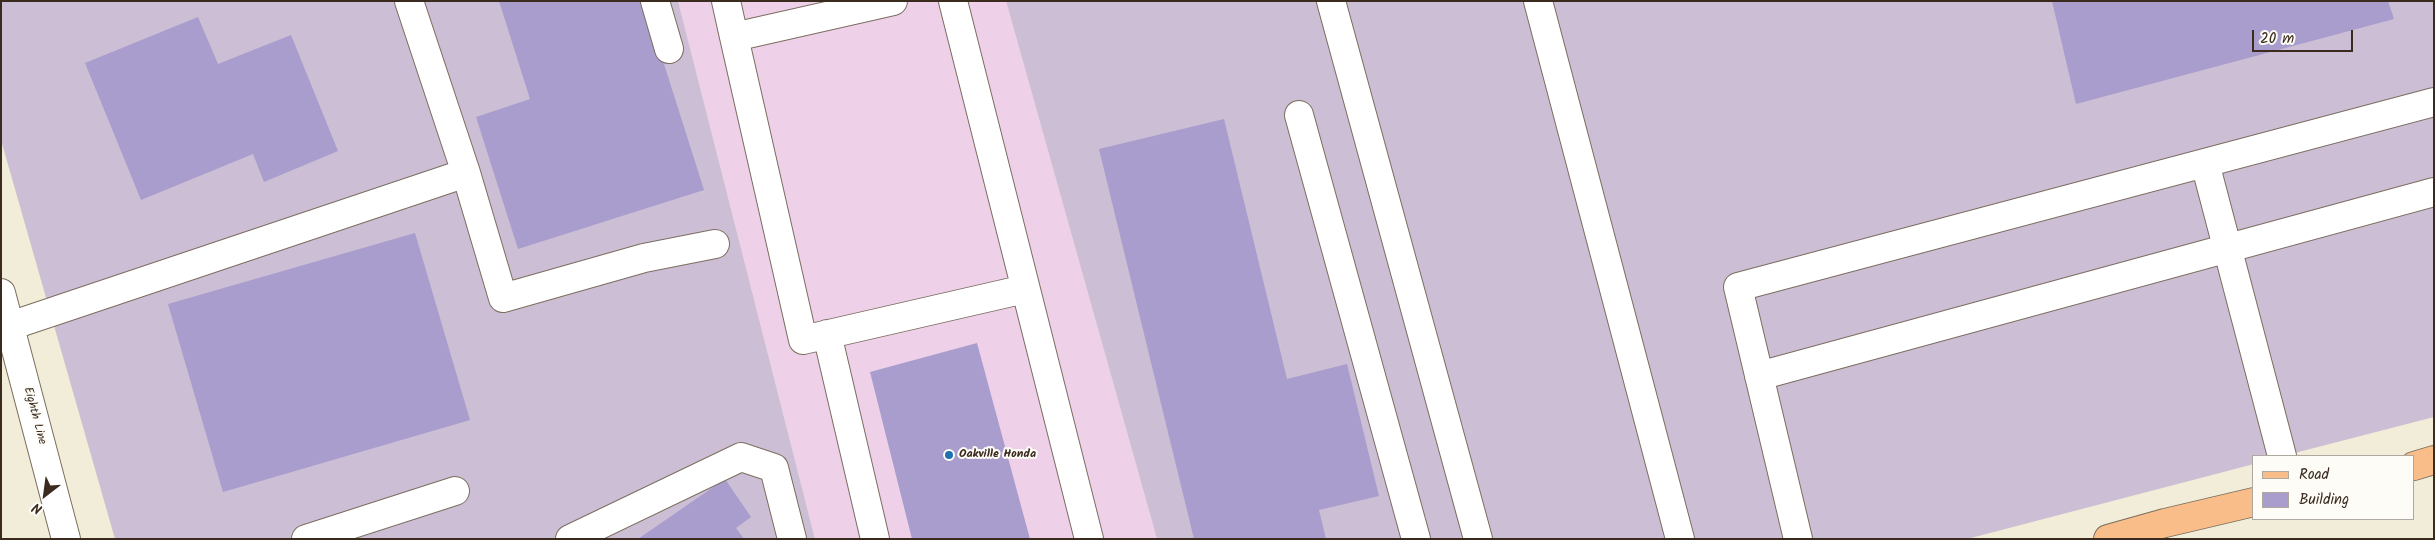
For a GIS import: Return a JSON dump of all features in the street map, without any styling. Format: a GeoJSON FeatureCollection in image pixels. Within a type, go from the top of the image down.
{"type":"FeatureCollection","features":[{"type":"Feature","properties":{"kind":"main road"},"geometry":{"type":"LineString","coordinates":[[2108,539],[2252,502]]}},
{"type":"Feature","properties":{"kind":"street"},"geometry":{"type":"LineString","coordinates":[[409,1],[466,173],[503,298],[644,258],[715,244]]}},
{"type":"Feature","properties":{"kind":"street"},"geometry":{"type":"LineString","coordinates":[[655,1],[669,49]]}},
{"type":"Feature","properties":{"kind":"street"},"geometry":{"type":"LineString","coordinates":[[726,1],[803,340],[1025,289]]}},
{"type":"Feature","properties":{"kind":"street"},"geometry":{"type":"LineString","coordinates":[[734,37],[893,1]]}},
{"type":"Feature","properties":{"kind":"street"},"geometry":{"type":"LineString","coordinates":[[953,1],[1089,539]]}},
{"type":"Feature","properties":{"kind":"street"},"geometry":{"type":"LineString","coordinates":[[1331,1],[1478,539]]}},
{"type":"Feature","properties":{"kind":"street"},"geometry":{"type":"LineString","coordinates":[[1538,1],[1680,539]]}},
{"type":"Feature","properties":{"kind":"street"},"geometry":{"type":"LineString","coordinates":[[1798,539],[1738,287],[2434,102]]}},
{"type":"Feature","properties":{"kind":"street"},"geometry":{"type":"LineString","coordinates":[[1299,115],[1416,539]]}},
{"type":"Feature","properties":{"kind":"street"},"geometry":{"type":"LineString","coordinates":[[2205,163],[2282,455]]}},
{"type":"Feature","properties":{"kind":"street"},"geometry":{"type":"LineString","coordinates":[[10,326],[466,173]]}},
{"type":"Feature","properties":{"kind":"street"},"geometry":{"type":"LineString","coordinates":[[1759,376],[2434,192]]}},
{"type":"Feature","properties":{"kind":"street","name":"Eighth Line"},"geometry":{"type":"LineString","coordinates":[[1,293],[66,539]]}},
{"type":"Feature","properties":{"kind":"street"},"geometry":{"type":"LineString","coordinates":[[827,334],[875,539]]}},
{"type":"Feature","properties":{"kind":"street"},"geometry":{"type":"LineString","coordinates":[[570,539],[741,457],[774,468],[792,539]]}},
{"type":"Feature","properties":{"kind":"street"},"geometry":{"type":"LineString","coordinates":[[306,539],[456,491]]}},
{"type":"Feature","properties":{"kind":"shaded area"},"geometry":{"type":"Polygon","coordinates":[[[1,1],[678,1],[815,539],[115,539],[1,140],[1,1]]]}},
{"type":"Feature","properties":{"kind":"shaded area"},"geometry":{"type":"Polygon","coordinates":[[[678,1],[1006,1],[1157,539],[815,539],[678,1]]]}},
{"type":"Feature","properties":{"kind":"shaded area"},"geometry":{"type":"Polygon","coordinates":[[[1006,1],[2434,1],[2434,417],[2287,455],[2252,455],[2252,465],[1967,539],[1157,539],[1006,1]]]}},
{"type":"Feature","properties":{"kind":"building"},"geometry":{"type":"Polygon","coordinates":[[[499,1],[644,1],[704,190],[518,249],[476,117],[530,99],[499,1]]]}},
{"type":"Feature","properties":{"kind":"building"},"geometry":{"type":"Polygon","coordinates":[[[2052,1],[2388,1],[2394,19],[2076,104],[2052,1]]]}},
{"type":"Feature","properties":{"kind":"building"},"geometry":{"type":"Polygon","coordinates":[[[198,17],[218,64],[291,35],[338,151],[264,182],[253,154],[141,200],[85,63],[198,17]]]}},
{"type":"Feature","properties":{"kind":"building"},"geometry":{"type":"Polygon","coordinates":[[[1224,119],[1287,379],[1347,364],[1379,496],[1319,510],[1326,539],[1194,539],[1099,149],[1224,119]]]}},
{"type":"Feature","properties":{"kind":"building"},"geometry":{"type":"Polygon","coordinates":[[[415,233],[470,420],[223,492],[168,304],[415,233]]]}},
{"type":"Feature","properties":{"kind":"building","name":"Oakville Honda"},"geometry":{"type":"Polygon","coordinates":[[[977,343],[1030,539],[912,539],[870,372],[977,343]]]}},
{"type":"Feature","properties":{"kind":"building"},"geometry":{"type":"Polygon","coordinates":[[[725,479],[751,517],[736,528],[744,539],[638,539],[725,479]]]}},
{"type":"Feature","properties":{"kind":"place","name":"Oakville Honda"},"geometry":{"type":"Point","coordinates":[949,455]}}]}
